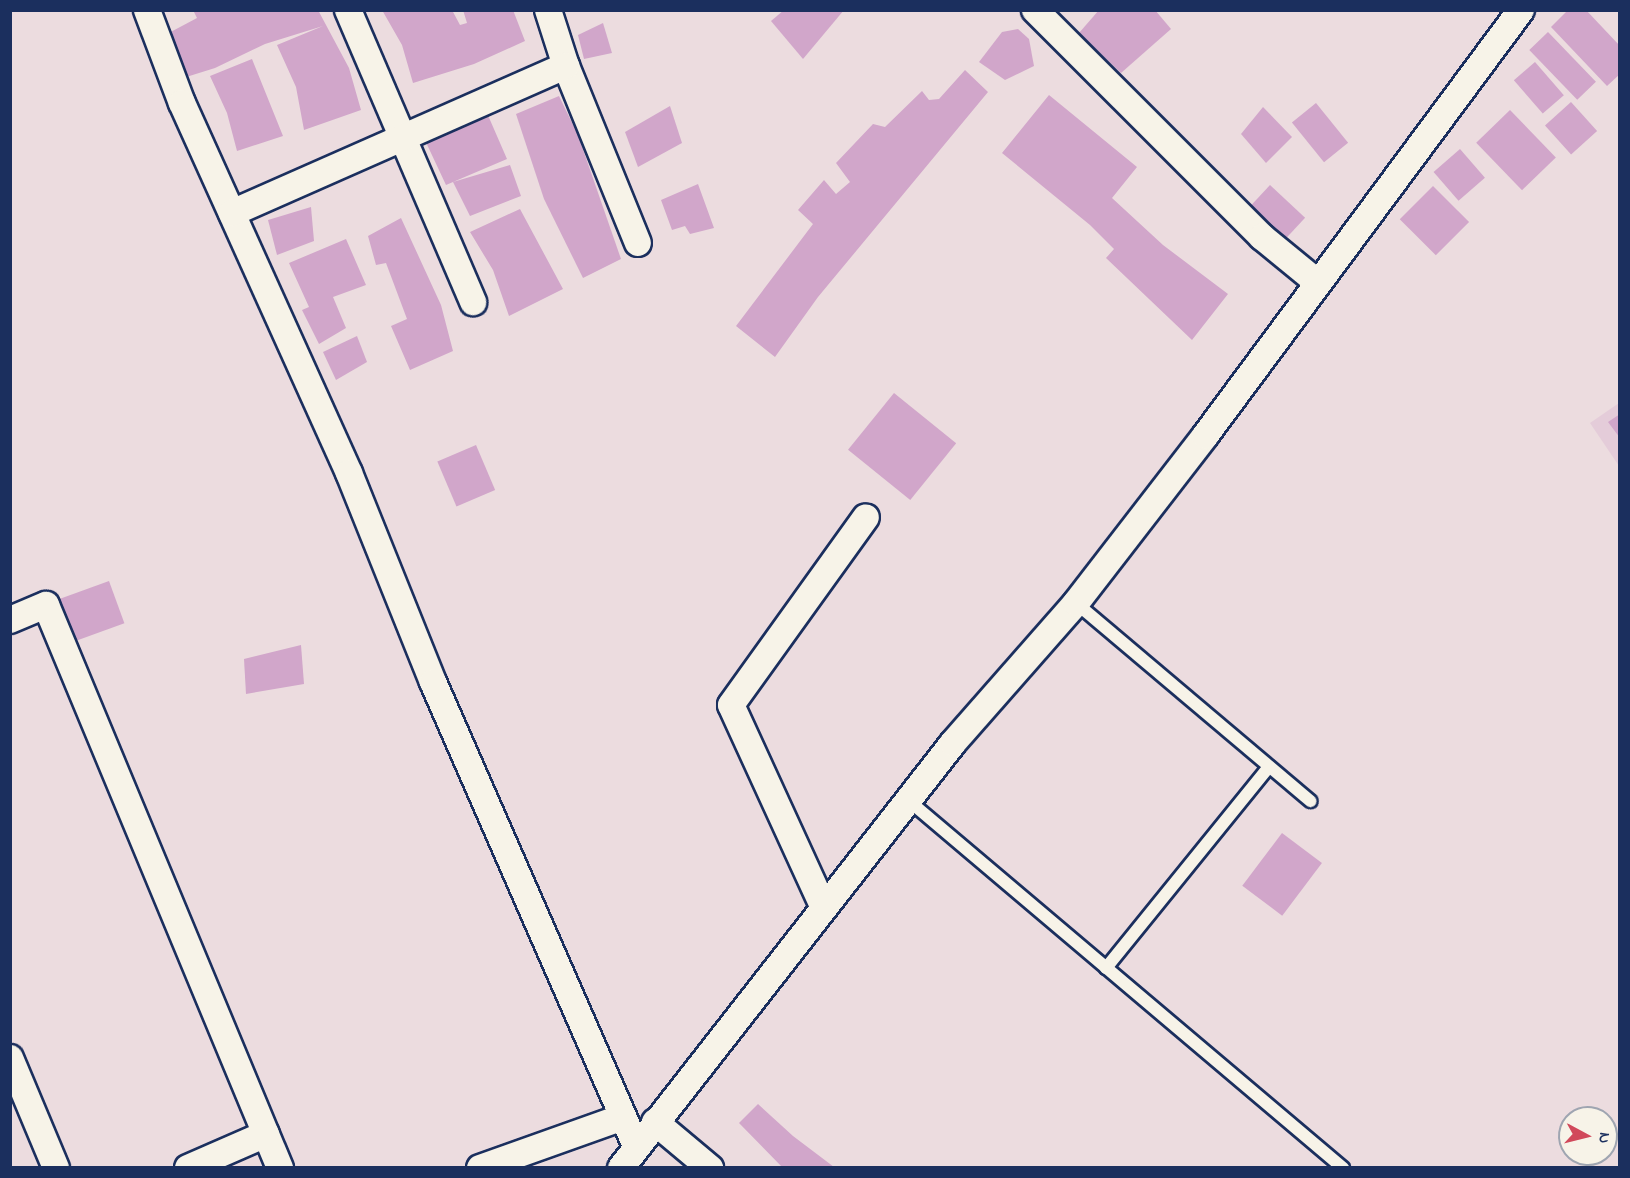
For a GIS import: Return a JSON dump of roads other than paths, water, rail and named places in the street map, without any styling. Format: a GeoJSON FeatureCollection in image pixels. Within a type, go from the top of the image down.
{"type":"FeatureCollection","features":[{"type":"Feature","properties":{"kind":"street"},"geometry":{"type":"LineString","coordinates":[[147,10],[182,103],[349,472],[437,693],[636,1146]]}},
{"type":"Feature","properties":{"kind":"street"},"geometry":{"type":"LineString","coordinates":[[348,10],[473,303]]}},
{"type":"Feature","properties":{"kind":"street"},"geometry":{"type":"LineString","coordinates":[[548,10],[566,66],[638,243]]}},
{"type":"Feature","properties":{"kind":"street"},"geometry":{"type":"LineString","coordinates":[[1035,10],[1262,237],[1317,282]]}},
{"type":"Feature","properties":{"kind":"street"},"geometry":{"type":"LineString","coordinates":[[621,1167],[908,800],[1076,603],[1205,436],[1521,10]]}},
{"type":"Feature","properties":{"kind":"street"},"geometry":{"type":"LineString","coordinates":[[232,213],[566,66]]}},
{"type":"Feature","properties":{"kind":"street"},"geometry":{"type":"LineString","coordinates":[[824,908],[731,705],[866,517]]}},
{"type":"Feature","properties":{"kind":"street"},"geometry":{"type":"LineString","coordinates":[[10,620],[46,605],[280,1167]]}},
{"type":"Feature","properties":{"kind":"street"},"geometry":{"type":"LineString","coordinates":[[10,1058],[56,1167]]}},
{"type":"Feature","properties":{"kind":"street"},"geometry":{"type":"LineString","coordinates":[[480,1167],[623,1117]]}},
{"type":"Feature","properties":{"kind":"street"},"geometry":{"type":"LineString","coordinates":[[655,1122],[710,1167]]}},
{"type":"Feature","properties":{"kind":"street"},"geometry":{"type":"LineString","coordinates":[[188,1167],[266,1134]]}},
{"type":"Feature","properties":{"kind":"lane"},"geometry":{"type":"LineString","coordinates":[[1076,603],[1310,801]]}},
{"type":"Feature","properties":{"kind":"lane"},"geometry":{"type":"LineString","coordinates":[[1106,968],[1269,767]]}},
{"type":"Feature","properties":{"kind":"lane"},"geometry":{"type":"LineString","coordinates":[[908,800],[1343,1167]]}}]}
